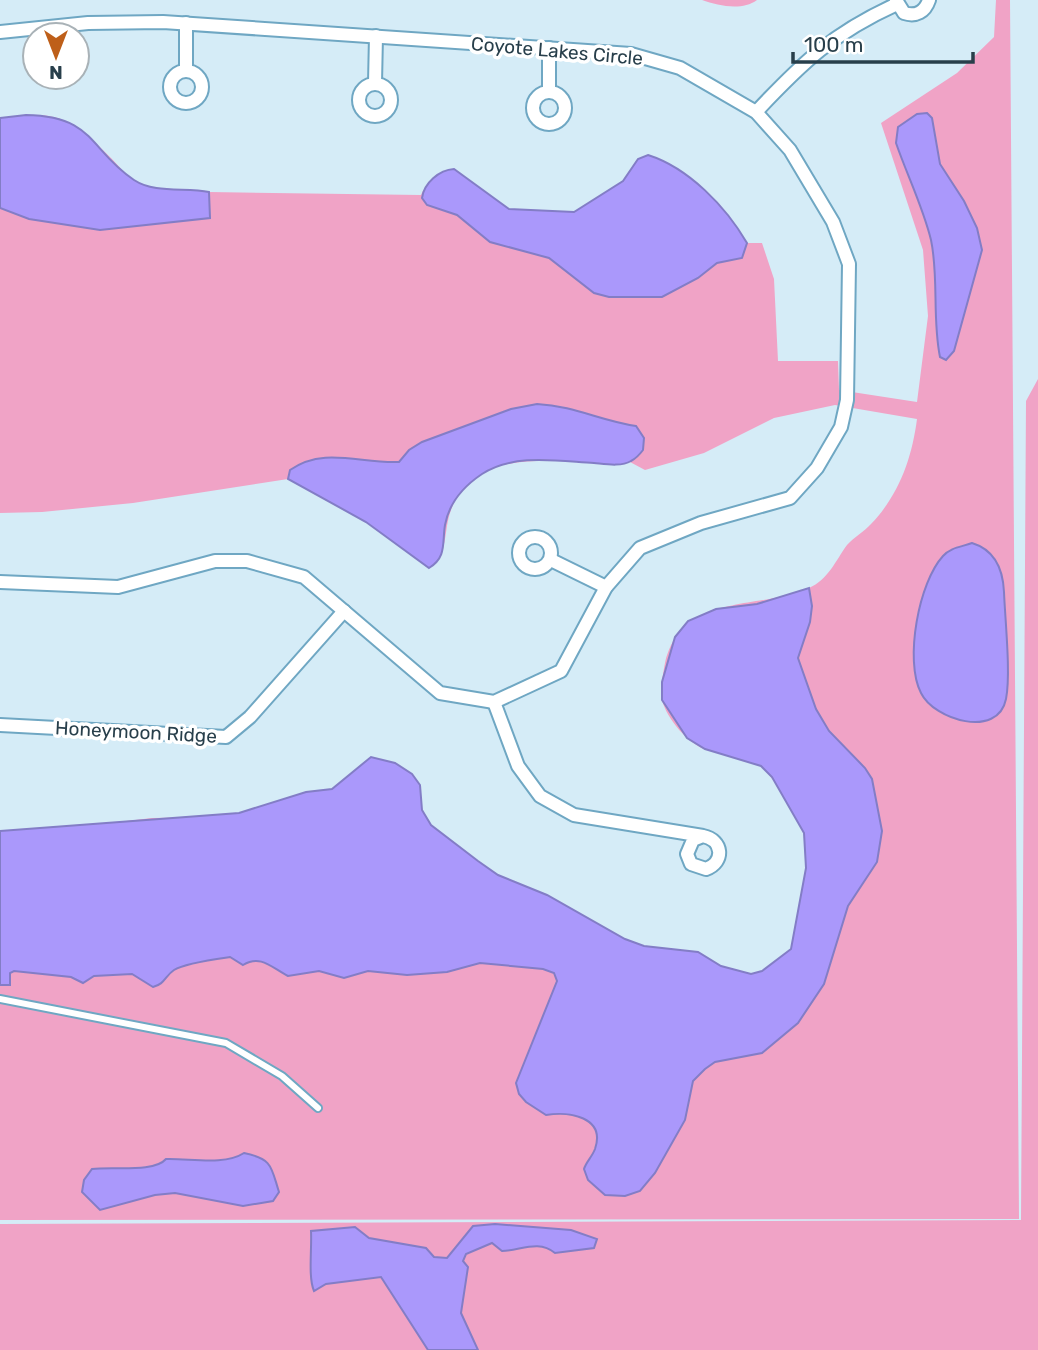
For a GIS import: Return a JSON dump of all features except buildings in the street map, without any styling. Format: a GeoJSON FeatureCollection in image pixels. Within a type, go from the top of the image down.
{"type":"FeatureCollection","features":[{"type":"Feature","properties":{"kind":"street"},"geometry":{"type":"LineString","coordinates":[[756,112],[803,61],[859,22],[896,2],[904,13],[914,15],[924,10],[929,0]]}},
{"type":"Feature","properties":{"kind":"street","name":"Coyote Lakes Circle"},"geometry":{"type":"LineString","coordinates":[[0,32],[88,23],[187,23],[631,54],[680,68],[756,112],[790,150],[833,222],[849,264],[847,400],[841,427],[817,468],[790,498],[701,523],[640,548],[606,587],[561,671],[494,702]]}},
{"type":"Feature","properties":{"kind":"street"},"geometry":{"type":"LineString","coordinates":[[186,71],[187,23]]}},
{"type":"Feature","properties":{"kind":"street"},"geometry":{"type":"LineString","coordinates":[[375,83],[376,36]]}},
{"type":"Feature","properties":{"kind":"street"},"geometry":{"type":"LineString","coordinates":[[549,48],[549,91]]}},
{"type":"Feature","properties":{"kind":"street"},"geometry":{"type":"LineString","coordinates":[[551,560],[606,587]]}},
{"type":"Feature","properties":{"kind":"street"},"geometry":{"type":"LineString","coordinates":[[0,582],[118,587],[215,561],[247,561],[304,577],[440,693],[494,702],[518,766],[540,796],[574,815],[703,836]]}},
{"type":"Feature","properties":{"kind":"street","name":"Honeymoon Ridge"},"geometry":{"type":"LineString","coordinates":[[0,725],[226,737],[250,717],[344,611]]}},
{"type":"Feature","properties":{"kind":"lane"},"geometry":{"type":"LineString","coordinates":[[0,999],[226,1043],[282,1076],[318,1108]]}},
{"type":"Feature","properties":{"kind":"shaded area"},"geometry":{"type":"Polygon","coordinates":[[[702,0],[757,0],[744,5],[723,6],[702,0]]]}},
{"type":"Feature","properties":{"kind":"shaded area"},"geometry":{"type":"Polygon","coordinates":[[[996,0],[1010,0],[1019,1219],[0,1220],[0,831],[67,828],[152,818],[219,817],[254,810],[306,792],[332,789],[371,757],[395,763],[412,774],[420,785],[422,810],[431,825],[478,861],[498,875],[547,895],[625,939],[644,946],[698,952],[721,966],[751,974],[762,971],[792,949],[807,858],[805,834],[784,796],[764,768],[746,759],[700,747],[679,730],[668,715],[662,700],[665,663],[674,640],[687,625],[704,614],[788,595],[809,588],[821,580],[847,545],[881,513],[897,488],[908,462],[917,419],[835,405],[774,418],[704,453],[645,470],[630,462],[529,461],[504,465],[482,473],[464,488],[451,510],[440,556],[429,568],[366,522],[288,479],[133,503],[42,512],[0,513],[0,118],[36,115],[62,120],[85,133],[134,181],[152,188],[209,192],[421,195],[434,178],[454,169],[509,209],[574,212],[623,181],[638,159],[648,155],[678,169],[705,190],[728,215],[747,243],[762,243],[774,279],[778,361],[838,361],[839,390],[917,402],[928,316],[923,250],[881,123],[957,73],[994,37],[996,0]]]}},
{"type":"Feature","properties":{"kind":"shaded area"},"geometry":{"type":"Polygon","coordinates":[[[927,113],[932,118],[940,164],[964,201],[977,228],[982,250],[954,351],[946,360],[940,357],[936,328],[935,269],[931,240],[896,143],[898,127],[917,114],[927,113]]]}},
{"type":"Feature","properties":{"kind":"shaded area"},"geometry":{"type":"Polygon","coordinates":[[[26,115],[66,121],[79,128],[119,169],[142,184],[161,189],[209,192],[210,218],[100,230],[29,219],[0,208],[0,118],[26,115]]]}},
{"type":"Feature","properties":{"kind":"shaded area"},"geometry":{"type":"Polygon","coordinates":[[[648,155],[678,169],[705,190],[747,243],[742,258],[717,263],[698,278],[662,297],[609,297],[594,293],[549,258],[490,242],[457,215],[427,205],[422,198],[433,178],[454,169],[509,209],[574,212],[623,181],[638,159],[648,155]]]}},
{"type":"Feature","properties":{"kind":"shaded area"},"geometry":{"type":"Polygon","coordinates":[[[1038,379],[1038,1350],[0,1350],[0,1224],[1021,1220],[1026,401],[1038,379]]]}},
{"type":"Feature","properties":{"kind":"shaded area"},"geometry":{"type":"Polygon","coordinates":[[[537,404],[636,426],[644,438],[643,450],[633,460],[623,464],[536,460],[508,463],[482,474],[463,490],[454,502],[445,525],[441,554],[429,568],[366,522],[288,479],[290,470],[303,463],[329,457],[399,462],[409,450],[422,442],[511,409],[537,404]]]}},
{"type":"Feature","properties":{"kind":"shaded area"},"geometry":{"type":"Polygon","coordinates":[[[972,543],[987,550],[1000,568],[1007,646],[1006,699],[1001,711],[991,719],[979,722],[951,717],[928,703],[916,679],[914,661],[914,642],[921,602],[934,568],[950,551],[972,543]]]}},
{"type":"Feature","properties":{"kind":"shaded area"},"geometry":{"type":"Polygon","coordinates":[[[809,588],[812,606],[810,622],[798,658],[816,709],[829,731],[865,768],[872,779],[882,831],[877,862],[848,906],[824,984],[798,1023],[762,1053],[715,1062],[693,1081],[685,1120],[655,1173],[640,1191],[625,1196],[605,1195],[588,1180],[584,1169],[595,1149],[597,1138],[590,1123],[583,1118],[565,1114],[546,1115],[519,1094],[516,1083],[557,981],[554,973],[543,969],[480,963],[447,972],[407,975],[368,971],[344,978],[319,971],[288,976],[261,962],[243,965],[230,957],[179,968],[153,987],[132,974],[94,976],[83,983],[71,977],[14,971],[10,973],[10,985],[0,985],[0,831],[239,813],[306,792],[332,789],[371,757],[395,763],[412,774],[420,785],[422,810],[431,825],[498,875],[547,895],[625,939],[644,946],[698,952],[721,966],[751,974],[762,971],[791,949],[806,868],[804,833],[772,777],[761,766],[705,749],[687,738],[662,700],[662,682],[675,637],[688,621],[716,609],[757,604],[809,588]]]}},
{"type":"Feature","properties":{"kind":"shaded area"},"geometry":{"type":"Polygon","coordinates":[[[244,1153],[261,1158],[269,1165],[279,1192],[273,1201],[243,1206],[175,1193],[155,1195],[100,1210],[82,1192],[84,1180],[92,1169],[143,1168],[166,1159],[217,1160],[244,1153]]]}},
{"type":"Feature","properties":{"kind":"shaded area"},"geometry":{"type":"Polygon","coordinates":[[[495,1224],[571,1230],[597,1239],[594,1248],[555,1253],[536,1246],[502,1251],[492,1243],[466,1254],[463,1261],[468,1267],[461,1313],[478,1350],[428,1350],[381,1277],[326,1284],[314,1291],[311,1231],[355,1227],[369,1238],[426,1248],[434,1257],[447,1258],[473,1226],[495,1224]]]}}]}
